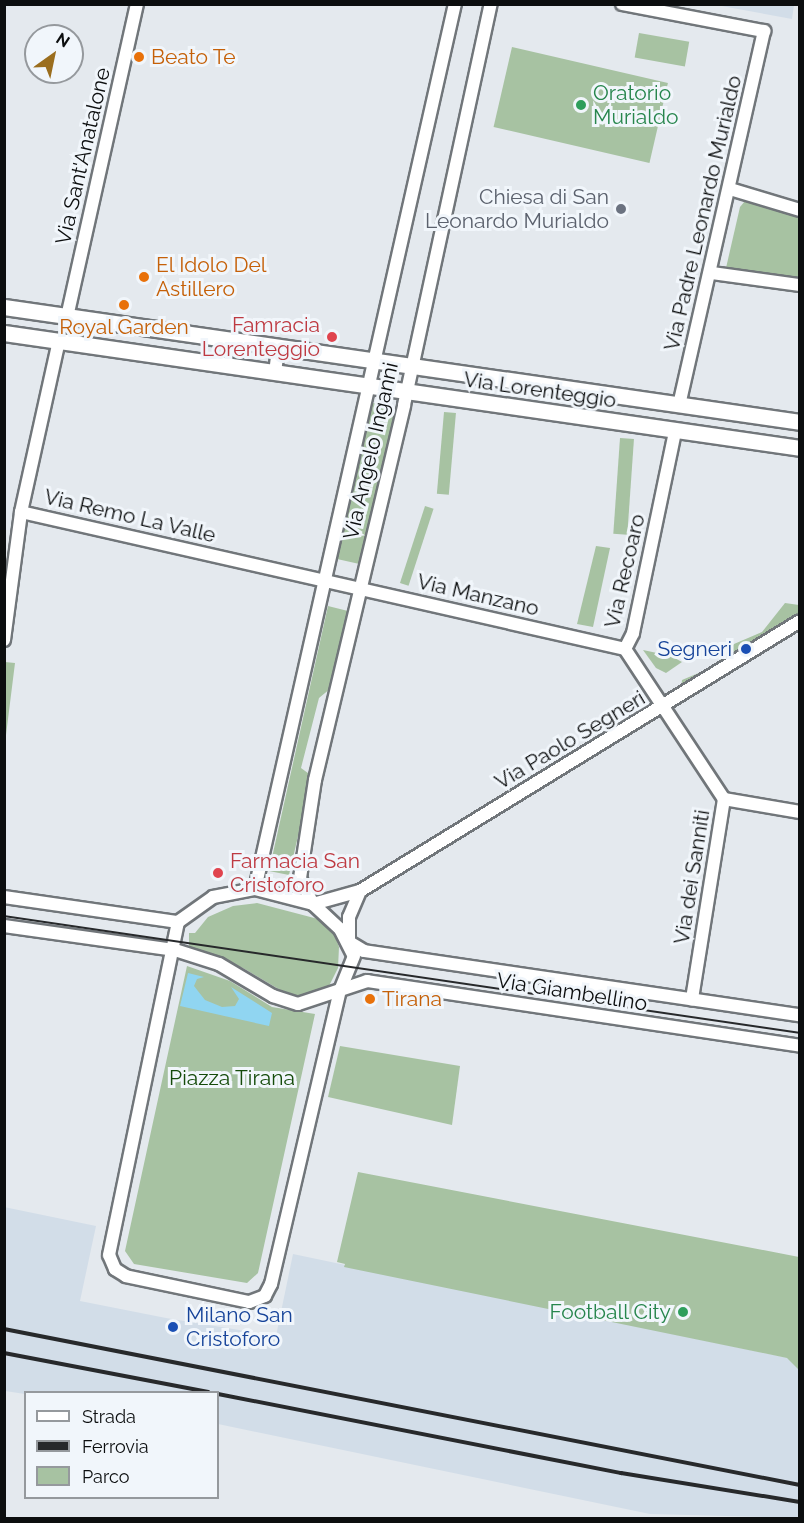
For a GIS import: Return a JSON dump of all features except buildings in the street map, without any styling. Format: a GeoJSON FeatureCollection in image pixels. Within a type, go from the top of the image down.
{"type":"FeatureCollection","features":[{"type":"Feature","properties":{"kind":"main road","name":"Via Lorenteggio"},"geometry":{"type":"LineString","coordinates":[[4,307],[800,422]]}},
{"type":"Feature","properties":{"kind":"main road","name":"Via Lorenteggio"},"geometry":{"type":"LineString","coordinates":[[4,333],[675,432],[800,448]]}},
{"type":"Feature","properties":{"kind":"main road"},"geometry":{"type":"LineString","coordinates":[[552,413],[556,386]]}},
{"type":"Feature","properties":{"kind":"street","name":"Via Sant'Anatalone"},"geometry":{"type":"LineString","coordinates":[[67,316],[137,4]]}},
{"type":"Feature","properties":{"kind":"street","name":"Via Angelo Inganni"},"geometry":{"type":"LineString","coordinates":[[255,889],[322,580],[455,4]]}},
{"type":"Feature","properties":{"kind":"street","name":"Via Angelo Inganni"},"geometry":{"type":"LineString","coordinates":[[313,904],[300,878],[306,829],[406,392],[491,4]]}},
{"type":"Feature","properties":{"kind":"street","name":"Via Padre Leonardo Murialdo"},"geometry":{"type":"LineString","coordinates":[[622,4],[764,31],[712,273],[680,404]]}},
{"type":"Feature","properties":{"kind":"street"},"geometry":{"type":"LineString","coordinates":[[730,189],[800,210]]}},
{"type":"Feature","properties":{"kind":"street"},"geometry":{"type":"LineString","coordinates":[[712,273],[800,285]]}},
{"type":"Feature","properties":{"kind":"street"},"geometry":{"type":"LineString","coordinates":[[21,512],[59,340]]}},
{"type":"Feature","properties":{"kind":"street"},"geometry":{"type":"LineString","coordinates":[[275,373],[278,348]]}},
{"type":"Feature","properties":{"kind":"street","name":"Via Recoaro"},"geometry":{"type":"LineString","coordinates":[[665,707],[625,649],[633,633],[675,432]]}},
{"type":"Feature","properties":{"kind":"street","name":"Via Remo La Valle"},"geometry":{"type":"LineString","coordinates":[[4,640],[21,512],[322,580]]}},
{"type":"Feature","properties":{"kind":"street","name":"Via Manzano"},"geometry":{"type":"LineString","coordinates":[[322,580],[625,649]]}},
{"type":"Feature","properties":{"kind":"street","name":"Via Paolo Segneri"},"geometry":{"type":"LineString","coordinates":[[313,904],[360,891],[650,712],[665,707],[800,621]]}},
{"type":"Feature","properties":{"kind":"street","name":"Via dei Sanniti"},"geometry":{"type":"LineString","coordinates":[[665,707],[724,799],[692,999]]}},
{"type":"Feature","properties":{"kind":"street"},"geometry":{"type":"LineString","coordinates":[[724,799],[800,812]]}},
{"type":"Feature","properties":{"kind":"street"},"geometry":{"type":"LineString","coordinates":[[4,897],[178,922],[213,897],[255,889],[313,904],[349,942]]}},
{"type":"Feature","properties":{"kind":"street"},"geometry":{"type":"LineString","coordinates":[[178,922],[175,950],[109,1255],[115,1269],[126,1276],[249,1302],[265,1296],[283,1235],[340,990],[353,963],[349,942],[349,917],[360,891]]}},
{"type":"Feature","properties":{"kind":"street"},"geometry":{"type":"LineString","coordinates":[[4,926],[175,950],[231,969],[285,1002],[310,1003],[340,990]]}},
{"type":"Feature","properties":{"kind":"street","name":"Via Giambellino"},"geometry":{"type":"LineString","coordinates":[[349,942],[364,951],[800,1015]]}},
{"type":"Feature","properties":{"kind":"street","name":"Via Giambellino"},"geometry":{"type":"LineString","coordinates":[[340,990],[374,982],[800,1046]]}},
{"type":"Feature","properties":{"kind":"shaded area"},"geometry":{"type":"Polygon","coordinates":[[[794,4],[792,19],[716,5],[794,4]]]}},
{"type":"Feature","properties":{"kind":"shaded area"},"geometry":{"type":"Polygon","coordinates":[[[4,1207],[96,1226],[80,1301],[166,1318],[276,1336],[293,1254],[788,1358],[799,1370],[799,1518],[650,1514],[219,1424],[219,1391],[24,1391],[24,1394],[5,1391],[4,1207]]]}},
{"type":"Feature","properties":{"kind":"green space"},"geometry":{"type":"Polygon","coordinates":[[[639,33],[689,42],[685,66],[635,58],[639,33]]]}},
{"type":"Feature","properties":{"kind":"green space","name":"Oratorio Murialdo"},"geometry":{"type":"Polygon","coordinates":[[[512,47],[668,83],[649,163],[494,127],[512,47]]]}},
{"type":"Feature","properties":{"kind":"green space"},"geometry":{"type":"Polygon","coordinates":[[[745,201],[799,217],[799,279],[726,268],[740,207],[745,201]]]}},
{"type":"Feature","properties":{"kind":"green space"},"geometry":{"type":"Polygon","coordinates":[[[373,403],[395,408],[359,564],[337,559],[373,403]]]}},
{"type":"Feature","properties":{"kind":"green space"},"geometry":{"type":"Polygon","coordinates":[[[444,412],[456,413],[449,495],[437,494],[444,412]]]}},
{"type":"Feature","properties":{"kind":"green space"},"geometry":{"type":"Polygon","coordinates":[[[620,438],[634,439],[627,535],[613,534],[620,438]]]}},
{"type":"Feature","properties":{"kind":"green space"},"geometry":{"type":"Polygon","coordinates":[[[425,506],[434,509],[409,586],[400,583],[425,506]]]}},
{"type":"Feature","properties":{"kind":"green space"},"geometry":{"type":"Polygon","coordinates":[[[596,546],[610,548],[593,627],[577,624],[596,546]]]}},
{"type":"Feature","properties":{"kind":"green space"},"geometry":{"type":"Polygon","coordinates":[[[785,603],[799,605],[799,617],[681,690],[682,680],[715,666],[734,644],[762,632],[785,603]]]}},
{"type":"Feature","properties":{"kind":"green space"},"geometry":{"type":"Polygon","coordinates":[[[328,606],[348,611],[331,688],[319,698],[301,768],[312,776],[289,875],[269,871],[328,606]]]}},
{"type":"Feature","properties":{"kind":"green space"},"geometry":{"type":"Polygon","coordinates":[[[643,650],[671,656],[682,662],[666,673],[656,668],[643,650]]]}},
{"type":"Feature","properties":{"kind":"green space"},"geometry":{"type":"Polygon","coordinates":[[[4,662],[15,663],[5,743],[4,662]]]}},
{"type":"Feature","properties":{"kind":"green space"},"geometry":{"type":"Polygon","coordinates":[[[257,903],[318,919],[334,934],[339,947],[338,968],[328,988],[305,998],[287,994],[243,968],[189,948],[189,933],[195,933],[208,917],[233,906],[257,903]]]}},
{"type":"Feature","properties":{"kind":"green space","name":"Piazza Tirana"},"geometry":{"type":"Polygon","coordinates":[[[187,966],[230,981],[272,1007],[315,1014],[258,1273],[247,1283],[134,1264],[125,1251],[187,966]]]}},
{"type":"Feature","properties":{"kind":"green space"},"geometry":{"type":"Polygon","coordinates":[[[340,1046],[460,1066],[452,1125],[328,1097],[340,1046]]]}},
{"type":"Feature","properties":{"kind":"green space","name":"Football City"},"geometry":{"type":"Polygon","coordinates":[[[358,1172],[799,1257],[799,1370],[787,1358],[344,1267],[345,1264],[337,1262],[358,1172]]]}},
{"type":"Feature","properties":{"kind":"water"},"geometry":{"type":"Polygon","coordinates":[[[188,973],[204,977],[197,979],[194,986],[205,1000],[222,1007],[235,1006],[239,999],[231,987],[272,1013],[269,1026],[180,1006],[188,973]]]}},
{"type":"Feature","properties":{"kind":"tram line"},"geometry":{"type":"LineString","coordinates":[[4,916],[800,1033]]}},
{"type":"Feature","properties":{"kind":"railway"},"geometry":{"type":"LineString","coordinates":[[4,1329],[800,1485]]}},
{"type":"Feature","properties":{"kind":"railway"},"geometry":{"type":"LineString","coordinates":[[4,1353],[203,1391]]}},
{"type":"Feature","properties":{"kind":"railway"},"geometry":{"type":"LineString","coordinates":[[219,1394],[621,1473],[800,1502]]}},
{"type":"Feature","properties":{"kind":"place","name":"Beato Te"},"geometry":{"type":"Point","coordinates":[139,57]}},
{"type":"Feature","properties":{"kind":"place","name":"Oratorio Murialdo"},"geometry":{"type":"Point","coordinates":[581,105]}},
{"type":"Feature","properties":{"kind":"place","name":"Chiesa di San Leonardo Murialdo"},"geometry":{"type":"Point","coordinates":[621,209]}},
{"type":"Feature","properties":{"kind":"place","name":"El Idolo Del Astillero"},"geometry":{"type":"Point","coordinates":[144,277]}},
{"type":"Feature","properties":{"kind":"place","name":"Royal Garden"},"geometry":{"type":"Point","coordinates":[124,305]}},
{"type":"Feature","properties":{"kind":"place","name":"Famracia Lorenteggio"},"geometry":{"type":"Point","coordinates":[332,337]}},
{"type":"Feature","properties":{"kind":"place","name":"Segneri"},"geometry":{"type":"Point","coordinates":[746,649]}},
{"type":"Feature","properties":{"kind":"place","name":"Farmacia San Cristoforo"},"geometry":{"type":"Point","coordinates":[218,873]}},
{"type":"Feature","properties":{"kind":"place","name":"Tirana"},"geometry":{"type":"Point","coordinates":[370,999]}},
{"type":"Feature","properties":{"kind":"place","name":"Football City"},"geometry":{"type":"Point","coordinates":[683,1312]}},
{"type":"Feature","properties":{"kind":"place","name":"Milano San Cristoforo"},"geometry":{"type":"Point","coordinates":[173,1327]}}]}
